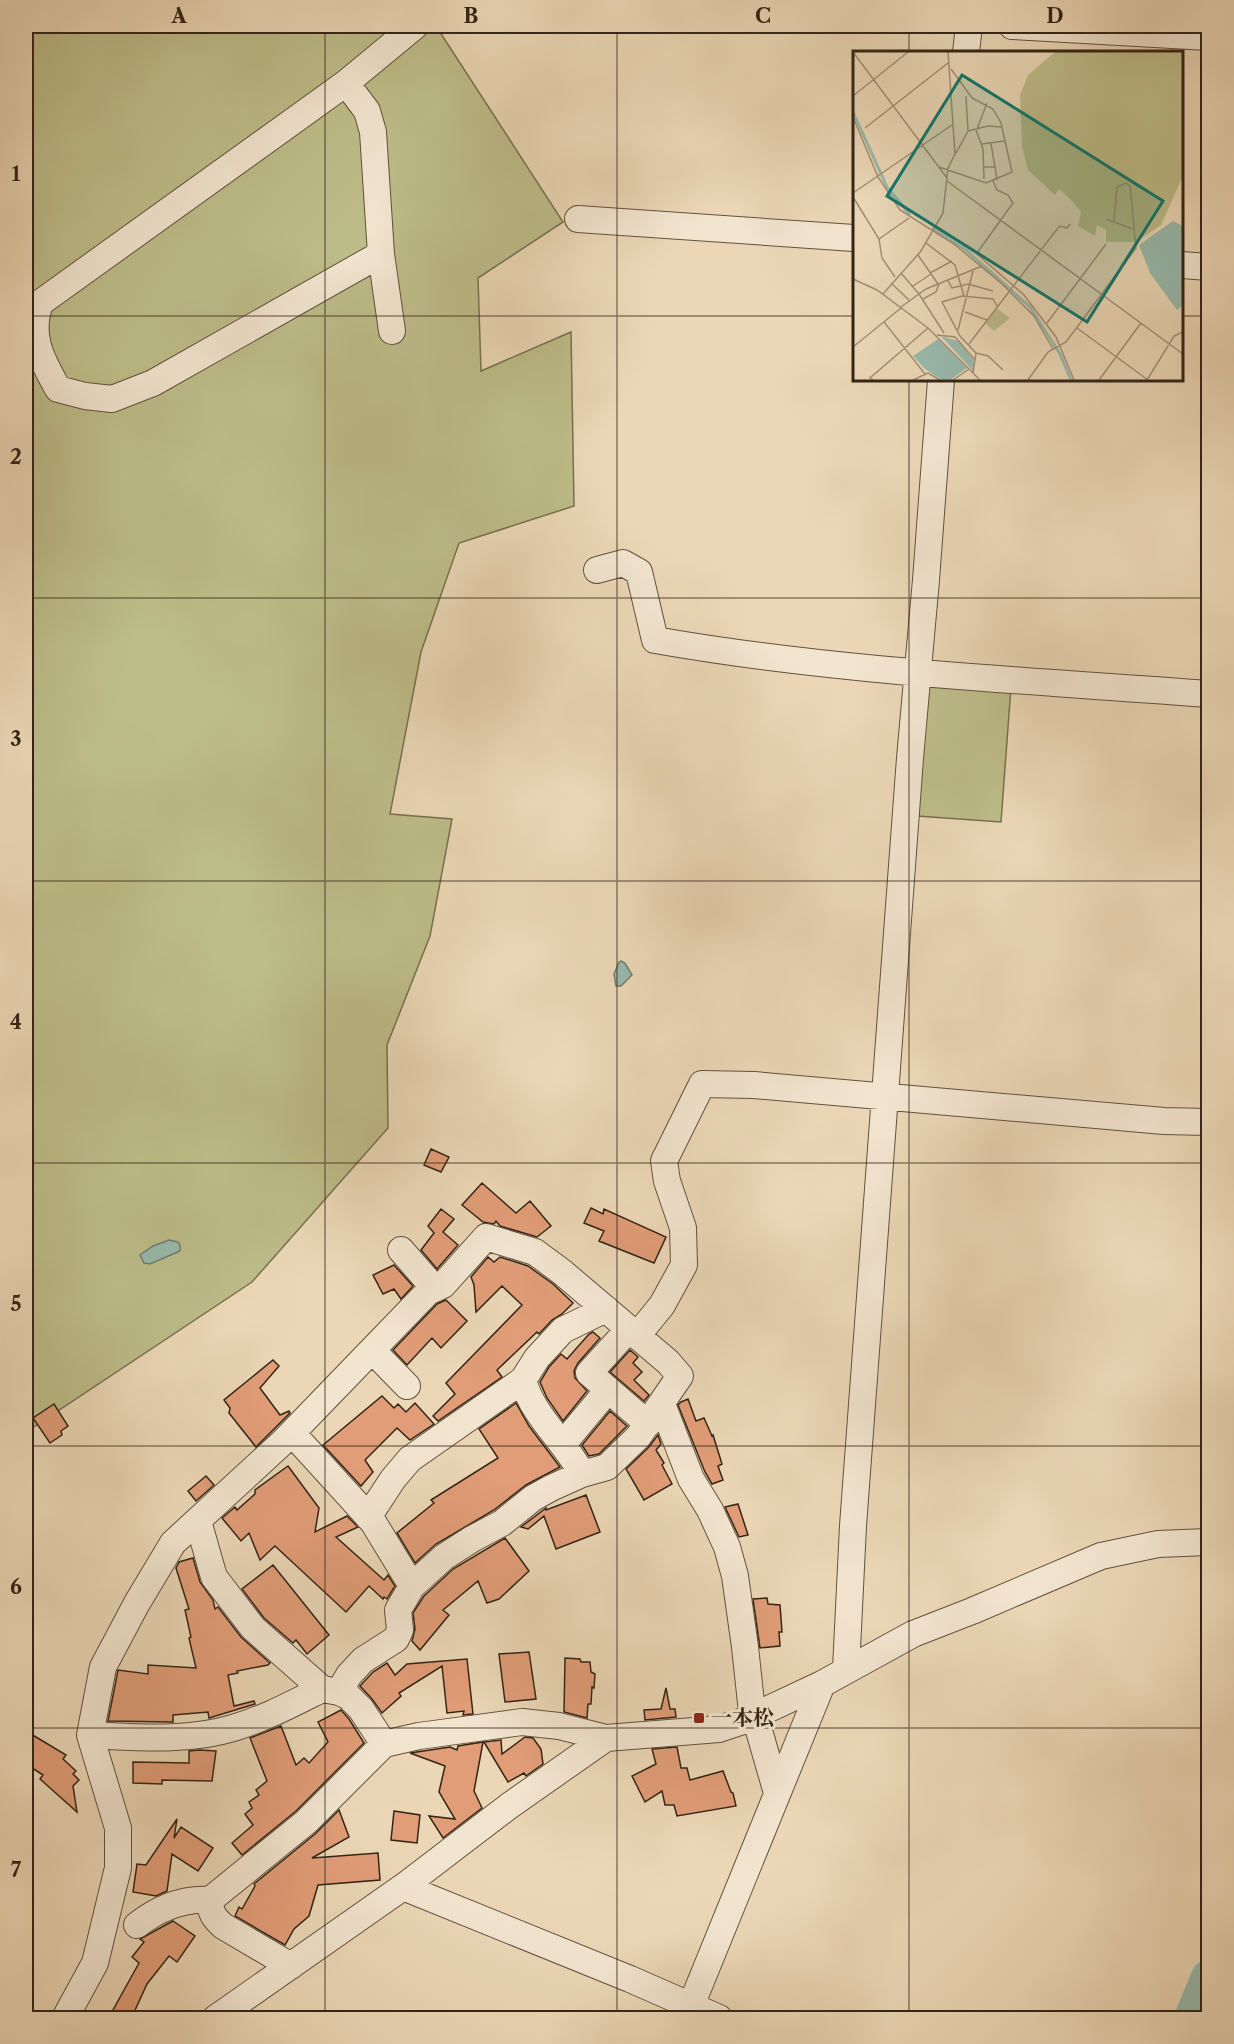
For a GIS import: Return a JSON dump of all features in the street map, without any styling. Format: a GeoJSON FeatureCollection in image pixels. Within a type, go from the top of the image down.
{"type":"FeatureCollection","features":[{"type":"Feature","properties":{"kind":"street"},"geometry":{"type":"LineString","coordinates":[[381,254],[153,383],[112,399],[85,396],[58,388],[39,354],[34,326],[40,303],[346,83],[415,26]]}},
{"type":"Feature","properties":{"kind":"street"},"geometry":{"type":"LineString","coordinates":[[966,51],[969,26]]}},
{"type":"Feature","properties":{"kind":"street"},"geometry":{"type":"LineString","coordinates":[[1012,26],[1209,37]]}},
{"type":"Feature","properties":{"kind":"street"},"geometry":{"type":"LineString","coordinates":[[346,83],[367,111],[373,132],[381,254],[392,331]]}},
{"type":"Feature","properties":{"kind":"street"},"geometry":{"type":"LineString","coordinates":[[578,219],[853,238]]}},
{"type":"Feature","properties":{"kind":"street"},"geometry":{"type":"LineString","coordinates":[[1183,265],[1209,267]]}},
{"type":"Feature","properties":{"kind":"street"},"geometry":{"type":"LineString","coordinates":[[846,1669],[854,1526],[941,381]]}},
{"type":"Feature","properties":{"kind":"street"},"geometry":{"type":"LineString","coordinates":[[597,570],[623,563],[639,572],[655,640],[735,653],[918,672],[1209,694]]}},
{"type":"Feature","properties":{"kind":"street"},"geometry":{"type":"LineString","coordinates":[[777,1793],[751,1703],[735,1576],[727,1547],[710,1510],[655,1414],[608,1390],[589,1373],[662,1305],[684,1265],[683,1228],[667,1181],[664,1161],[702,1084],[886,1096],[1164,1121],[1209,1122]]}},
{"type":"Feature","properties":{"kind":"street"},"geometry":{"type":"LineString","coordinates":[[65,2019],[95,1963],[118,1868],[118,1828],[90,1735],[103,1667],[137,1603],[173,1543],[292,1433],[428,1292],[443,1285],[486,1237],[535,1252],[668,1362],[680,1376],[638,1437],[607,1467],[582,1474],[551,1488],[533,1498],[502,1523],[444,1557],[412,1586],[398,1610],[400,1630],[396,1639],[363,1660],[331,1690],[232,1728],[175,1738],[90,1735]]}},
{"type":"Feature","properties":{"kind":"street"},"geometry":{"type":"LineString","coordinates":[[401,1250],[435,1289]]}},
{"type":"Feature","properties":{"kind":"street"},"geometry":{"type":"LineString","coordinates":[[368,1517],[393,1479],[410,1459],[523,1380],[537,1358],[563,1330],[606,1310]]}},
{"type":"Feature","properties":{"kind":"street"},"geometry":{"type":"LineString","coordinates":[[372,1350],[406,1386]]}},
{"type":"Feature","properties":{"kind":"street"},"geometry":{"type":"LineString","coordinates":[[523,1380],[525,1390],[537,1411],[563,1444],[582,1474]]}},
{"type":"Feature","properties":{"kind":"street"},"geometry":{"type":"LineString","coordinates":[[563,1444],[608,1390]]}},
{"type":"Feature","properties":{"kind":"street"},"geometry":{"type":"LineString","coordinates":[[292,1433],[368,1517],[399,1562],[412,1586]]}},
{"type":"Feature","properties":{"kind":"street"},"geometry":{"type":"LineString","coordinates":[[198,1521],[214,1577],[253,1628],[331,1690],[348,1696],[361,1709],[384,1744]]}},
{"type":"Feature","properties":{"kind":"street"},"geometry":{"type":"LineString","coordinates":[[137,1925],[162,1908],[197,1899],[210,1900],[306,1822],[384,1744],[419,1736],[522,1722],[560,1726],[606,1738],[719,1729],[756,1715],[822,1684],[913,1634],[1101,1556],[1158,1544],[1209,1542]]}},
{"type":"Feature","properties":{"kind":"street"},"geometry":{"type":"LineString","coordinates":[[689,2013],[822,1684]]}},
{"type":"Feature","properties":{"kind":"street"},"geometry":{"type":"LineString","coordinates":[[216,2019],[404,1887],[509,1806],[606,1738]]}},
{"type":"Feature","properties":{"kind":"street"},"geometry":{"type":"LineString","coordinates":[[404,1887],[630,1979],[689,2013],[719,2019]]}},
{"type":"Feature","properties":{"kind":"street"},"geometry":{"type":"LineString","coordinates":[[210,1900],[210,1909],[223,1926],[291,1966]]}},
{"type":"Feature","properties":{"kind":"green space"},"geometry":{"type":"Polygon","coordinates":[[[26,26],[436,26],[563,222],[478,278],[481,371],[571,332],[574,506],[459,543],[421,652],[390,814],[452,819],[430,936],[387,1045],[388,1128],[252,1282],[26,1432],[26,26]]]}},
{"type":"Feature","properties":{"kind":"green space"},"geometry":{"type":"Polygon","coordinates":[[[927,681],[1011,687],[1001,822],[917,816],[927,681]]]}},
{"type":"Feature","properties":{"kind":"shaded area"},"geometry":{"type":"Polygon","coordinates":[[[621,961],[625,963],[632,975],[621,986],[616,986],[614,974],[621,961]]]}},
{"type":"Feature","properties":{"kind":"shaded area"},"geometry":{"type":"Polygon","coordinates":[[[169,1240],[178,1242],[180,1251],[150,1264],[144,1263],[140,1255],[153,1246],[169,1240]]]}},
{"type":"Feature","properties":{"kind":"building"},"geometry":{"type":"Polygon","coordinates":[[[431,1149],[449,1157],[441,1172],[424,1165],[431,1149]]]}},
{"type":"Feature","properties":{"kind":"building"},"geometry":{"type":"Polygon","coordinates":[[[482,1183],[516,1213],[530,1201],[551,1226],[537,1237],[500,1226],[496,1221],[494,1224],[483,1222],[462,1205],[482,1183]]]}},
{"type":"Feature","properties":{"kind":"building"},"geometry":{"type":"Polygon","coordinates":[[[591,1208],[603,1214],[604,1209],[666,1237],[654,1263],[599,1241],[604,1231],[584,1223],[591,1208]]]}},
{"type":"Feature","properties":{"kind":"building"},"geometry":{"type":"Polygon","coordinates":[[[441,1209],[454,1219],[443,1232],[458,1245],[437,1269],[421,1250],[434,1233],[428,1226],[441,1209]]]}},
{"type":"Feature","properties":{"kind":"building"},"geometry":{"type":"Polygon","coordinates":[[[488,1257],[494,1262],[500,1257],[528,1266],[553,1284],[573,1303],[539,1334],[537,1332],[497,1370],[502,1377],[438,1421],[433,1416],[455,1394],[446,1383],[522,1305],[502,1286],[476,1312],[474,1285],[471,1277],[488,1257]]]}},
{"type":"Feature","properties":{"kind":"building"},"geometry":{"type":"Polygon","coordinates":[[[394,1265],[413,1286],[401,1299],[394,1289],[383,1294],[373,1275],[394,1265]]]}},
{"type":"Feature","properties":{"kind":"building"},"geometry":{"type":"Polygon","coordinates":[[[446,1300],[467,1321],[441,1348],[432,1338],[407,1365],[393,1350],[437,1304],[446,1300]]]}},
{"type":"Feature","properties":{"kind":"building"},"geometry":{"type":"Polygon","coordinates":[[[593,1332],[600,1338],[578,1363],[574,1371],[575,1378],[587,1391],[563,1421],[547,1398],[540,1382],[549,1367],[561,1354],[567,1359],[593,1332]]]}},
{"type":"Feature","properties":{"kind":"building"},"geometry":{"type":"Polygon","coordinates":[[[630,1350],[638,1357],[633,1363],[642,1372],[634,1380],[649,1395],[644,1401],[610,1372],[630,1350]]]}},
{"type":"Feature","properties":{"kind":"building"},"geometry":{"type":"Polygon","coordinates":[[[273,1360],[279,1366],[260,1388],[280,1415],[289,1411],[290,1413],[256,1447],[229,1413],[230,1408],[224,1400],[273,1360]]]}},
{"type":"Feature","properties":{"kind":"building"},"geometry":{"type":"Polygon","coordinates":[[[382,1396],[394,1408],[398,1404],[406,1412],[415,1403],[434,1424],[410,1440],[397,1428],[365,1460],[373,1472],[361,1486],[323,1445],[382,1396]]]}},
{"type":"Feature","properties":{"kind":"building"},"geometry":{"type":"Polygon","coordinates":[[[688,1399],[696,1421],[704,1418],[713,1435],[722,1464],[718,1466],[723,1480],[712,1484],[678,1405],[688,1399]]]}},
{"type":"Feature","properties":{"kind":"building"},"geometry":{"type":"Polygon","coordinates":[[[516,1403],[529,1426],[560,1467],[526,1485],[494,1510],[436,1544],[415,1563],[397,1533],[434,1503],[431,1500],[498,1458],[479,1429],[516,1403]]]}},
{"type":"Feature","properties":{"kind":"building"},"geometry":{"type":"Polygon","coordinates":[[[54,1404],[68,1426],[61,1431],[62,1435],[50,1443],[33,1418],[54,1404]]]}},
{"type":"Feature","properties":{"kind":"building"},"geometry":{"type":"Polygon","coordinates":[[[610,1411],[627,1426],[599,1454],[589,1456],[582,1445],[610,1411]]]}},
{"type":"Feature","properties":{"kind":"building"},"geometry":{"type":"Polygon","coordinates":[[[658,1435],[661,1444],[656,1450],[672,1484],[644,1500],[626,1469],[658,1435]]]}},
{"type":"Feature","properties":{"kind":"building"},"geometry":{"type":"Polygon","coordinates":[[[288,1466],[319,1508],[315,1532],[347,1516],[358,1527],[336,1537],[384,1580],[388,1575],[395,1586],[387,1599],[384,1597],[383,1599],[369,1586],[346,1612],[275,1546],[260,1560],[249,1533],[241,1541],[222,1518],[235,1507],[237,1510],[255,1494],[255,1490],[288,1466]]]}},
{"type":"Feature","properties":{"kind":"building"},"geometry":{"type":"Polygon","coordinates":[[[206,1476],[214,1485],[196,1501],[188,1491],[206,1476]]]}},
{"type":"Feature","properties":{"kind":"building"},"geometry":{"type":"Polygon","coordinates":[[[586,1495],[600,1532],[556,1549],[544,1516],[528,1529],[521,1527],[546,1508],[546,1510],[586,1495]]]}},
{"type":"Feature","properties":{"kind":"building"},"geometry":{"type":"Polygon","coordinates":[[[738,1504],[748,1535],[739,1537],[725,1507],[738,1504]]]}},
{"type":"Feature","properties":{"kind":"building"},"geometry":{"type":"Polygon","coordinates":[[[505,1538],[529,1571],[499,1599],[487,1603],[478,1581],[443,1610],[449,1615],[420,1650],[412,1641],[415,1629],[413,1613],[424,1596],[453,1569],[505,1538]]]}},
{"type":"Feature","properties":{"kind":"building"},"geometry":{"type":"Polygon","coordinates":[[[193,1558],[200,1582],[213,1600],[215,1609],[218,1607],[241,1637],[270,1663],[228,1675],[234,1706],[254,1701],[255,1704],[209,1718],[208,1712],[173,1715],[173,1722],[108,1721],[118,1670],[148,1674],[148,1665],[196,1668],[185,1610],[189,1609],[176,1568],[179,1562],[193,1558]]]}},
{"type":"Feature","properties":{"kind":"building"},"geometry":{"type":"Polygon","coordinates":[[[273,1565],[329,1635],[307,1654],[296,1640],[293,1643],[264,1618],[242,1589],[273,1565]]]}},
{"type":"Feature","properties":{"kind":"building"},"geometry":{"type":"Polygon","coordinates":[[[767,1598],[768,1604],[780,1605],[782,1632],[779,1632],[780,1646],[760,1648],[753,1599],[767,1598]]]}},
{"type":"Feature","properties":{"kind":"building"},"geometry":{"type":"Polygon","coordinates":[[[529,1652],[536,1699],[505,1702],[499,1654],[529,1652]]]}},
{"type":"Feature","properties":{"kind":"building"},"geometry":{"type":"Polygon","coordinates":[[[565,1658],[590,1662],[591,1672],[595,1674],[587,1718],[564,1712],[565,1658]]]}},
{"type":"Feature","properties":{"kind":"building"},"geometry":{"type":"Polygon","coordinates":[[[467,1659],[473,1714],[463,1715],[464,1711],[447,1713],[442,1666],[399,1693],[401,1696],[382,1713],[360,1686],[373,1672],[387,1663],[395,1675],[407,1664],[467,1659]]]}},
{"type":"Feature","properties":{"kind":"building"},"geometry":{"type":"Polygon","coordinates":[[[666,1688],[670,1709],[675,1709],[676,1717],[645,1720],[644,1710],[661,1709],[666,1688]]]}},
{"type":"Feature","properties":{"kind":"building"},"geometry":{"type":"Polygon","coordinates":[[[341,1710],[364,1743],[296,1811],[242,1855],[232,1843],[253,1825],[245,1814],[252,1808],[249,1802],[259,1795],[256,1790],[267,1781],[250,1738],[281,1726],[296,1765],[304,1758],[309,1763],[328,1742],[318,1722],[341,1710]]]}},
{"type":"Feature","properties":{"kind":"building"},"geometry":{"type":"Polygon","coordinates":[[[26,1731],[66,1755],[63,1759],[76,1771],[73,1774],[79,1780],[73,1786],[77,1812],[40,1779],[43,1775],[26,1764],[26,1731]]]}},
{"type":"Feature","properties":{"kind":"building"},"geometry":{"type":"Polygon","coordinates":[[[525,1737],[533,1738],[541,1749],[543,1764],[526,1776],[524,1773],[508,1782],[484,1742],[501,1740],[502,1754],[525,1737]]]}},
{"type":"Feature","properties":{"kind":"building"},"geometry":{"type":"Polygon","coordinates":[[[483,1742],[474,1791],[482,1808],[443,1838],[429,1816],[455,1819],[439,1792],[445,1766],[410,1753],[450,1747],[457,1750],[458,1746],[483,1742]]]}},
{"type":"Feature","properties":{"kind":"building"},"geometry":{"type":"Polygon","coordinates":[[[677,1747],[681,1768],[687,1768],[690,1780],[723,1771],[736,1806],[677,1816],[674,1805],[665,1805],[662,1791],[645,1802],[632,1776],[656,1764],[652,1749],[677,1747]]]}},
{"type":"Feature","properties":{"kind":"building"},"geometry":{"type":"Polygon","coordinates":[[[189,1751],[216,1751],[212,1781],[162,1780],[162,1784],[133,1783],[133,1762],[189,1763],[189,1751]]]}},
{"type":"Feature","properties":{"kind":"building"},"geometry":{"type":"Polygon","coordinates":[[[339,1810],[349,1837],[312,1858],[378,1853],[380,1880],[318,1885],[309,1916],[294,1929],[285,1945],[235,1916],[239,1907],[242,1909],[254,1884],[315,1834],[339,1810]]]}},
{"type":"Feature","properties":{"kind":"building"},"geometry":{"type":"Polygon","coordinates":[[[394,1811],[420,1815],[417,1843],[391,1840],[394,1811]]]}},
{"type":"Feature","properties":{"kind":"building"},"geometry":{"type":"Polygon","coordinates":[[[177,1819],[174,1838],[181,1827],[213,1848],[198,1871],[172,1854],[167,1891],[156,1896],[133,1892],[137,1864],[146,1865],[177,1819]]]}},
{"type":"Feature","properties":{"kind":"building"},"geometry":{"type":"Polygon","coordinates":[[[173,1921],[195,1936],[177,1962],[169,1956],[147,1984],[131,2019],[108,2019],[139,1963],[132,1957],[144,1942],[140,1939],[173,1921]]]}},
{"type":"Feature","properties":{"kind":"waterway"},"geometry":{"type":"LineString","coordinates":[[1191,2018],[1208,1977]]}},
{"type":"Feature","properties":{"kind":"place","name":"一本松"},"geometry":{"type":"Point","coordinates":[699,1718]}}]}
